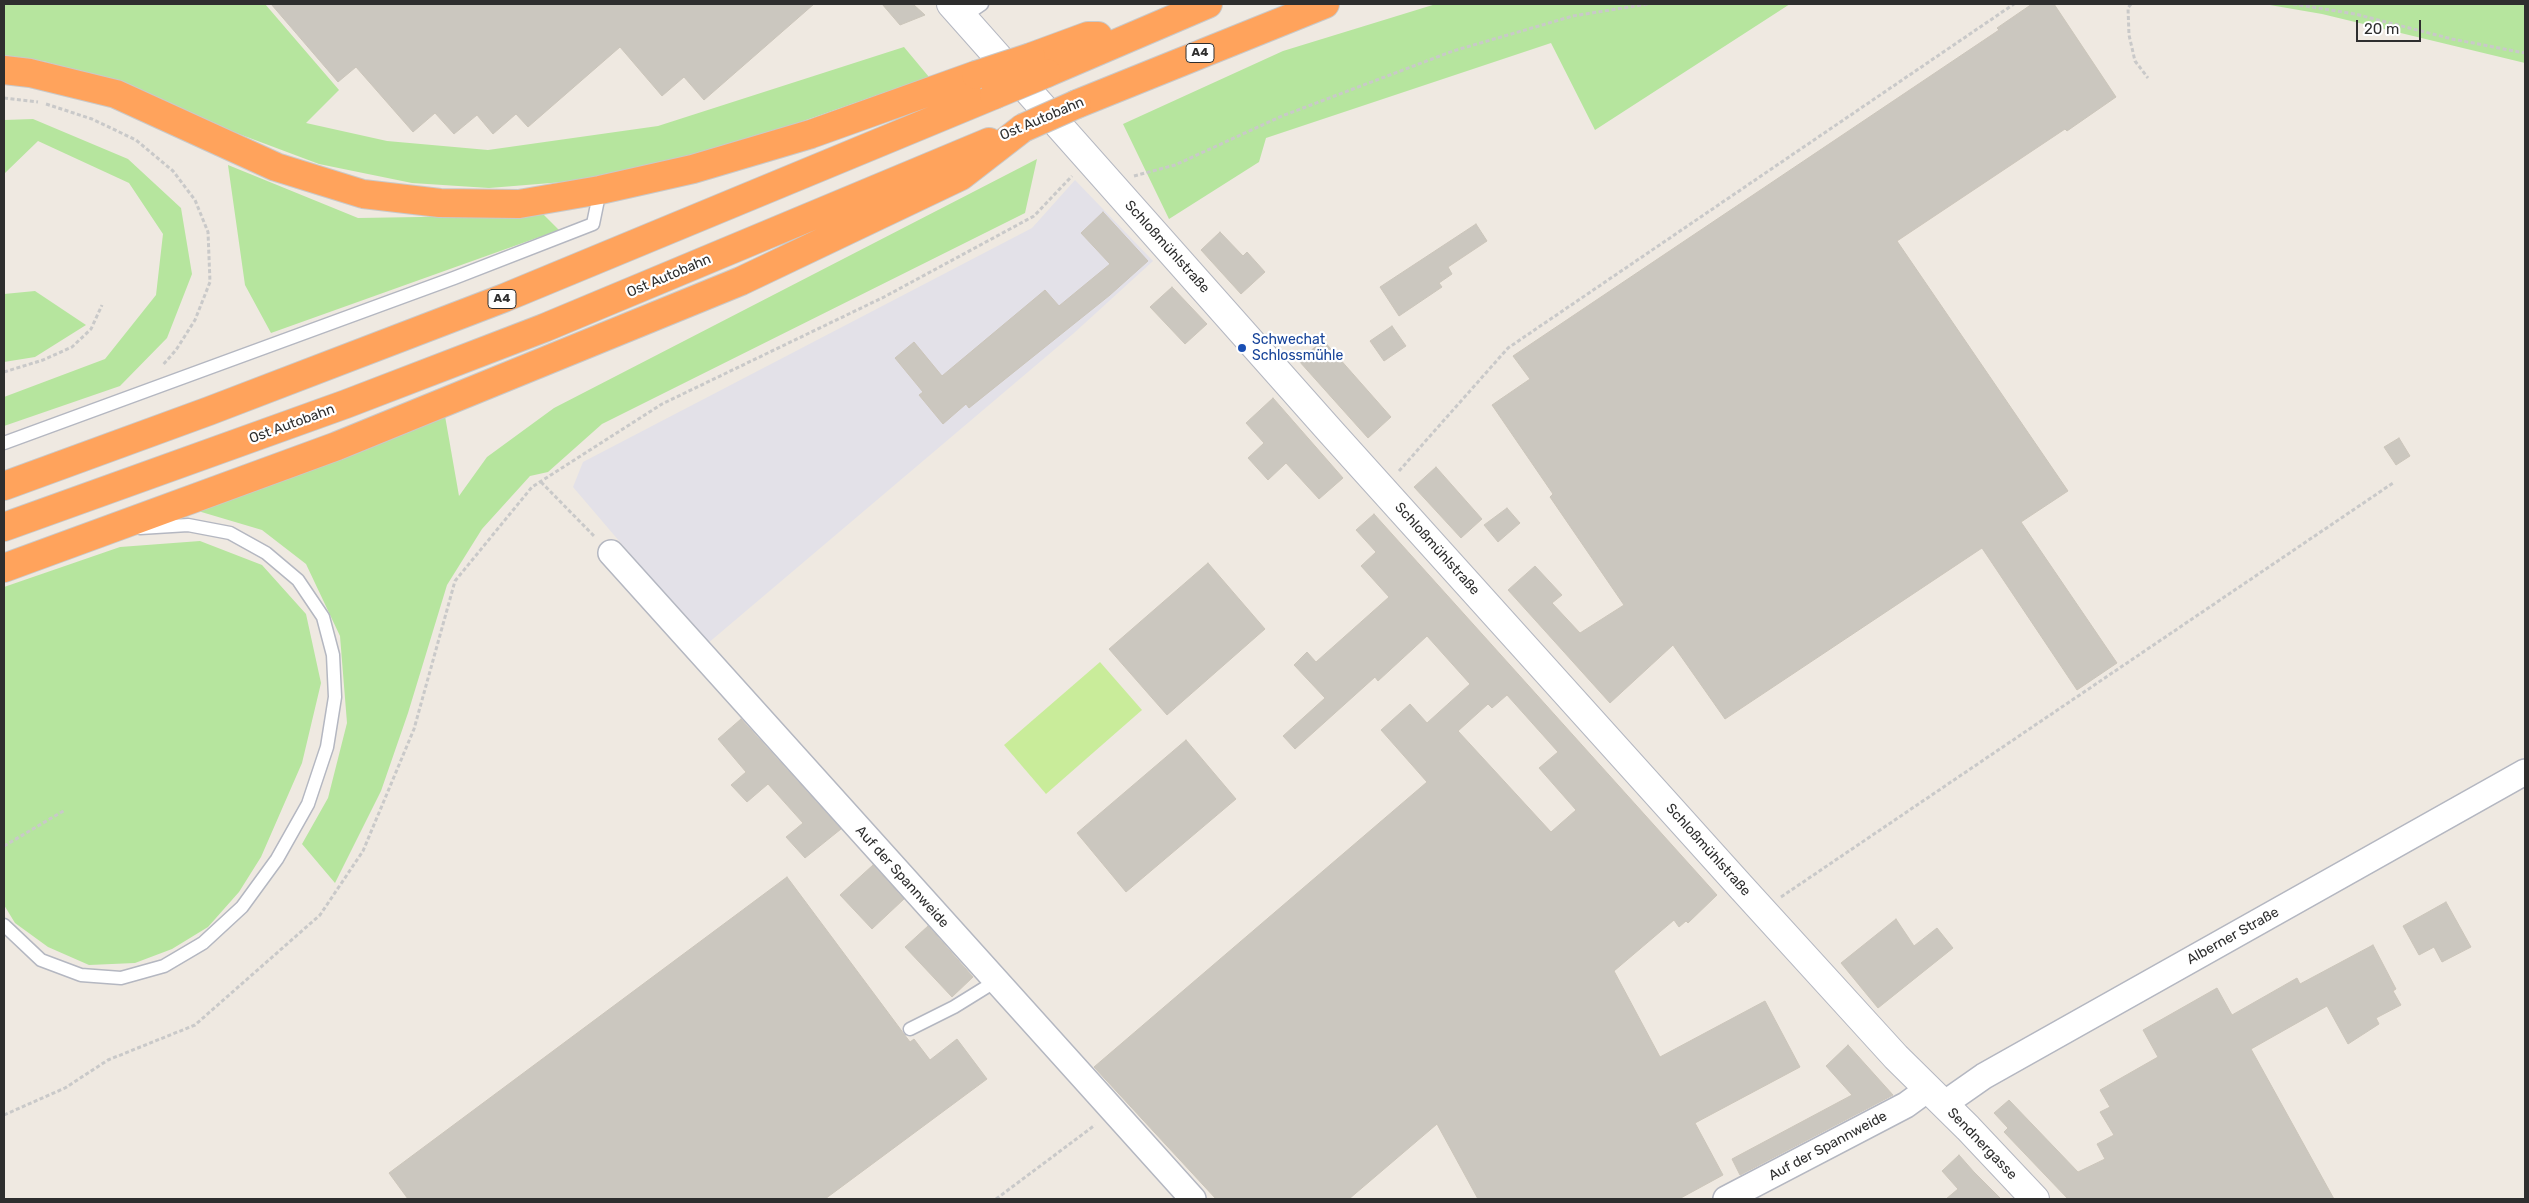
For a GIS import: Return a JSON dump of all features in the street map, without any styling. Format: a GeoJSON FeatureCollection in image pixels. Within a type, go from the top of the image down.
{"type":"FeatureCollection","features":[{"type":"Feature","properties":{"kind":"highway","name":"A4"},"geometry":{"type":"LineString","coordinates":[[4,486],[209,411],[504,298],[985,85],[1039,65],[1132,36],[1208,4]]}},
{"type":"Feature","properties":{"kind":"highway","name":"Ost Autobahn"},"geometry":{"type":"LineString","coordinates":[[4,527],[346,404],[544,328],[1023,128],[1076,104],[1325,4]]}},
{"type":"Feature","properties":{"kind":"highway"},"geometry":{"type":"LineString","coordinates":[[4,70],[30,73],[116,94],[276,167],[363,194],[440,203],[519,204],[600,190],[693,169],[985,85]]}},
{"type":"Feature","properties":{"kind":"highway"},"geometry":{"type":"LineString","coordinates":[[4,568],[337,446],[740,280],[961,176],[1023,128]]}},
{"type":"Feature","properties":{"kind":"street","name":"Schloßmühlstraße"},"geometry":{"type":"LineString","coordinates":[[965,8],[1110,185],[1896,1058],[1936,1096]]}},
{"type":"Feature","properties":{"kind":"street","name":"Auf der Spannweide"},"geometry":{"type":"LineString","coordinates":[[611,553],[1193,1199]]}},
{"type":"Feature","properties":{"kind":"street","name":"Alberner Straße"},"geometry":{"type":"LineString","coordinates":[[1936,1096],[1984,1076],[2525,772]]}},
{"type":"Feature","properties":{"kind":"street","name":"Auf der Spannweide"},"geometry":{"type":"LineString","coordinates":[[1726,1199],[1906,1105],[1936,1096]]}},
{"type":"Feature","properties":{"kind":"street","name":"Sendnergasse"},"geometry":{"type":"LineString","coordinates":[[1936,1096],[2034,1199]]}},
{"type":"Feature","properties":{"kind":"lane"},"geometry":{"type":"LineString","coordinates":[[4,443],[138,392],[454,278],[593,224],[600,190]]}},
{"type":"Feature","properties":{"kind":"lane"},"geometry":{"type":"LineString","coordinates":[[4,925],[41,960],[81,975],[122,978],[164,966],[203,943],[242,907],[277,860],[308,804],[327,747],[335,697],[334,655],[323,617],[298,580],[266,553],[230,534],[188,525],[110,529]]}},
{"type":"Feature","properties":{"kind":"lane"},"geometry":{"type":"LineString","coordinates":[[910,1029],[954,1007],[996,981]]}},
{"type":"Feature","properties":{"kind":"path"},"geometry":{"type":"LineString","coordinates":[[1110,185],[1175,164],[1282,116],[1453,51],[1573,16],[1648,4]]}},
{"type":"Feature","properties":{"kind":"path"},"geometry":{"type":"LineString","coordinates":[[1383,490],[1508,348],[2014,4]]}},
{"type":"Feature","properties":{"kind":"path"},"geometry":{"type":"LineString","coordinates":[[2131,4],[2128,8],[2129,35],[2135,61],[2148,78]]}},
{"type":"Feature","properties":{"kind":"path"},"geometry":{"type":"LineString","coordinates":[[2293,4],[2355,14],[2452,39],[2525,53]]}},
{"type":"Feature","properties":{"kind":"path"},"geometry":{"type":"LineString","coordinates":[[4,98],[48,105],[92,119],[136,140],[173,170],[195,200],[208,232],[210,282],[195,320],[181,343],[138,392]]}},
{"type":"Feature","properties":{"kind":"path"},"geometry":{"type":"LineString","coordinates":[[4,1115],[65,1088],[108,1060],[195,1026],[320,915],[363,851],[414,729],[455,581],[532,487],[662,404],[884,297],[1034,216],[1087,158]]}},
{"type":"Feature","properties":{"kind":"path"},"geometry":{"type":"LineString","coordinates":[[4,372],[43,360],[72,347],[91,329],[102,305]]}},
{"type":"Feature","properties":{"kind":"path"},"geometry":{"type":"LineString","coordinates":[[541,482],[611,553]]}},
{"type":"Feature","properties":{"kind":"path"},"geometry":{"type":"LineString","coordinates":[[1762,910],[2393,483]]}},
{"type":"Feature","properties":{"kind":"path"},"geometry":{"type":"LineString","coordinates":[[4,846],[65,810]]}},
{"type":"Feature","properties":{"kind":"path"},"geometry":{"type":"LineString","coordinates":[[996,1199],[1114,1111]]}},
{"type":"Feature","properties":{"kind":"shaded area"},"geometry":{"type":"Polygon","coordinates":[[[1075,180],[1153,261],[1074,333],[707,644],[573,487],[583,462],[1032,228],[1075,180]]]}},
{"type":"Feature","properties":{"kind":"green space"},"geometry":{"type":"Polygon","coordinates":[[[4,4],[265,4],[339,90],[306,123],[387,141],[488,150],[658,126],[904,47],[929,77],[732,146],[588,180],[489,188],[412,183],[319,164],[47,62],[4,55],[4,4]]]}},
{"type":"Feature","properties":{"kind":"green space"},"geometry":{"type":"Polygon","coordinates":[[[1436,4],[1790,4],[1595,130],[1551,43],[1266,138],[1259,162],[1169,219],[1123,124],[1283,51],[1436,4]]]}},
{"type":"Feature","properties":{"kind":"green space"},"geometry":{"type":"Polygon","coordinates":[[[2264,4],[2525,4],[2525,63],[2322,14],[2264,4]]]}},
{"type":"Feature","properties":{"kind":"green space"},"geometry":{"type":"Polygon","coordinates":[[[33,119],[128,159],[181,208],[192,274],[167,338],[120,386],[4,426],[4,397],[105,359],[156,295],[163,234],[129,183],[38,141],[4,174],[4,120],[33,119]]]}},
{"type":"Feature","properties":{"kind":"green space"},"geometry":{"type":"Polygon","coordinates":[[[1037,159],[1025,213],[602,424],[548,472],[530,476],[482,529],[447,585],[408,713],[381,791],[335,883],[302,844],[328,798],[347,723],[340,636],[306,564],[262,530],[198,511],[445,416],[459,496],[487,457],[554,408],[1037,159]]]}},
{"type":"Feature","properties":{"kind":"green space"},"geometry":{"type":"Polygon","coordinates":[[[228,165],[358,218],[544,215],[559,230],[271,333],[245,285],[228,165]]]}},
{"type":"Feature","properties":{"kind":"green space"},"geometry":{"type":"Polygon","coordinates":[[[35,291],[86,325],[35,357],[4,362],[4,294],[35,291]]]}},
{"type":"Feature","properties":{"kind":"green space"},"geometry":{"type":"Polygon","coordinates":[[[200,541],[262,565],[306,614],[321,683],[302,763],[261,857],[239,892],[208,927],[172,949],[135,963],[89,965],[48,947],[15,923],[4,905],[4,587],[120,547],[200,541]]]}},
{"type":"Feature","properties":{"kind":"green space"},"geometry":{"type":"Polygon","coordinates":[[[1100,662],[1142,710],[1046,794],[1004,745],[1100,662]]]}},
{"type":"Feature","properties":{"kind":"building"},"geometry":{"type":"Polygon","coordinates":[[[271,4],[814,4],[704,100],[684,77],[662,96],[620,47],[528,127],[516,114],[493,134],[477,115],[454,134],[435,113],[413,132],[356,67],[338,82],[271,4]]]}},
{"type":"Feature","properties":{"kind":"building"},"geometry":{"type":"Polygon","coordinates":[[[882,4],[913,4],[925,15],[900,25],[882,4]]]}},
{"type":"Feature","properties":{"kind":"building"},"geometry":{"type":"Polygon","coordinates":[[[2032,4],[2054,4],[2116,97],[1897,241],[2068,491],[2021,522],[2117,663],[2077,690],[1982,548],[1725,719],[1673,645],[1610,703],[1508,590],[1535,566],[1562,595],[1552,603],[1580,633],[1624,605],[1550,497],[1553,494],[1492,405],[1530,379],[1513,356],[1999,30],[1997,28],[2032,4]]]}},
{"type":"Feature","properties":{"kind":"building"},"geometry":{"type":"Polygon","coordinates":[[[1103,212],[1148,261],[1110,295],[969,408],[966,404],[943,424],[919,395],[923,392],[895,358],[914,342],[942,376],[1045,290],[1059,306],[1110,264],[1081,233],[1103,212]]]}},
{"type":"Feature","properties":{"kind":"building"},"geometry":{"type":"Polygon","coordinates":[[[1476,224],[1487,241],[1448,267],[1452,274],[1439,283],[1442,287],[1399,316],[1380,287],[1476,224]]]}},
{"type":"Feature","properties":{"kind":"building"},"geometry":{"type":"Polygon","coordinates":[[[1220,232],[1243,256],[1247,252],[1265,272],[1241,294],[1201,250],[1220,232]]]}},
{"type":"Feature","properties":{"kind":"building"},"geometry":{"type":"Polygon","coordinates":[[[1172,287],[1207,324],[1185,344],[1150,307],[1172,287]]]}},
{"type":"Feature","properties":{"kind":"building"},"geometry":{"type":"Polygon","coordinates":[[[1392,326],[1406,346],[1384,361],[1370,341],[1392,326]]]}},
{"type":"Feature","properties":{"kind":"building"},"geometry":{"type":"Polygon","coordinates":[[[1323,340],[1391,417],[1368,438],[1299,361],[1323,340]]]}},
{"type":"Feature","properties":{"kind":"building"},"geometry":{"type":"Polygon","coordinates":[[[1273,398],[1343,478],[1319,499],[1286,463],[1268,480],[1248,458],[1264,443],[1246,423],[1273,398]]]}},
{"type":"Feature","properties":{"kind":"building"},"geometry":{"type":"Polygon","coordinates":[[[2399,438],[2410,456],[2396,465],[2384,447],[2399,438]]]}},
{"type":"Feature","properties":{"kind":"building"},"geometry":{"type":"Polygon","coordinates":[[[1436,467],[1482,519],[1461,538],[1414,487],[1436,467]]]}},
{"type":"Feature","properties":{"kind":"building"},"geometry":{"type":"Polygon","coordinates":[[[1507,508],[1520,523],[1498,542],[1484,525],[1507,508]]]}},
{"type":"Feature","properties":{"kind":"building"},"geometry":{"type":"Polygon","coordinates":[[[1374,514],[1717,895],[1688,923],[1686,921],[1679,927],[1674,920],[1614,971],[1660,1057],[1765,1001],[1800,1067],[1695,1123],[1723,1175],[1679,1199],[1478,1199],[1437,1124],[1349,1199],[1216,1199],[1094,1067],[1427,782],[1381,730],[1410,704],[1427,723],[1470,684],[1427,636],[1378,681],[1375,677],[1295,749],[1283,736],[1325,698],[1294,665],[1307,652],[1316,662],[1389,597],[1361,566],[1376,552],[1356,530],[1374,514]],[[1507,695],[1492,708],[1488,704],[1458,731],[1551,832],[1576,810],[1539,768],[1558,752],[1507,695]]]}},
{"type":"Feature","properties":{"kind":"building"},"geometry":{"type":"Polygon","coordinates":[[[1208,563],[1265,629],[1167,715],[1109,649],[1208,563]]]}},
{"type":"Feature","properties":{"kind":"building"},"geometry":{"type":"Polygon","coordinates":[[[741,719],[841,829],[805,858],[786,837],[803,823],[768,784],[747,802],[731,785],[746,772],[718,739],[741,719]]]}},
{"type":"Feature","properties":{"kind":"building"},"geometry":{"type":"Polygon","coordinates":[[[1186,740],[1236,799],[1126,892],[1077,833],[1186,740]]]}},
{"type":"Feature","properties":{"kind":"building"},"geometry":{"type":"Polygon","coordinates":[[[873,865],[904,899],[872,929],[840,895],[873,865]]]}},
{"type":"Feature","properties":{"kind":"building"},"geometry":{"type":"Polygon","coordinates":[[[787,877],[910,1042],[914,1039],[930,1060],[957,1039],[987,1079],[825,1199],[408,1199],[389,1173],[787,877]]]}},
{"type":"Feature","properties":{"kind":"building"},"geometry":{"type":"Polygon","coordinates":[[[2446,902],[2471,947],[2442,962],[2434,947],[2419,955],[2403,926],[2446,902]]]}},
{"type":"Feature","properties":{"kind":"building"},"geometry":{"type":"Polygon","coordinates":[[[1896,919],[1914,946],[1937,928],[1953,948],[1878,1008],[1841,963],[1896,919]]]}},
{"type":"Feature","properties":{"kind":"building"},"geometry":{"type":"Polygon","coordinates":[[[928,926],[973,977],[952,997],[905,947],[928,926]]]}},
{"type":"Feature","properties":{"kind":"building"},"geometry":{"type":"Polygon","coordinates":[[[2373,945],[2396,989],[2393,991],[2401,1005],[2376,1018],[2379,1024],[2348,1044],[2327,1006],[2251,1049],[2334,1199],[2068,1199],[2004,1132],[2008,1128],[1994,1113],[2009,1100],[2078,1172],[2105,1159],[2097,1144],[2114,1135],[2100,1112],[2110,1107],[2100,1090],[2158,1057],[2143,1030],[2217,988],[2232,1015],[2297,978],[2300,984],[2373,945]]]}},
{"type":"Feature","properties":{"kind":"building"},"geometry":{"type":"Polygon","coordinates":[[[1848,1045],[1893,1095],[1740,1175],[1732,1159],[1852,1095],[1826,1066],[1848,1045]]]}},
{"type":"Feature","properties":{"kind":"building"},"geometry":{"type":"Polygon","coordinates":[[[1959,1155],[2001,1199],[1946,1199],[1958,1189],[1942,1171],[1959,1155]]]}},
{"type":"Feature","properties":{"kind":"place","name":"Schwechat Schlossmühle"},"geometry":{"type":"Point","coordinates":[1242,348]}}]}
